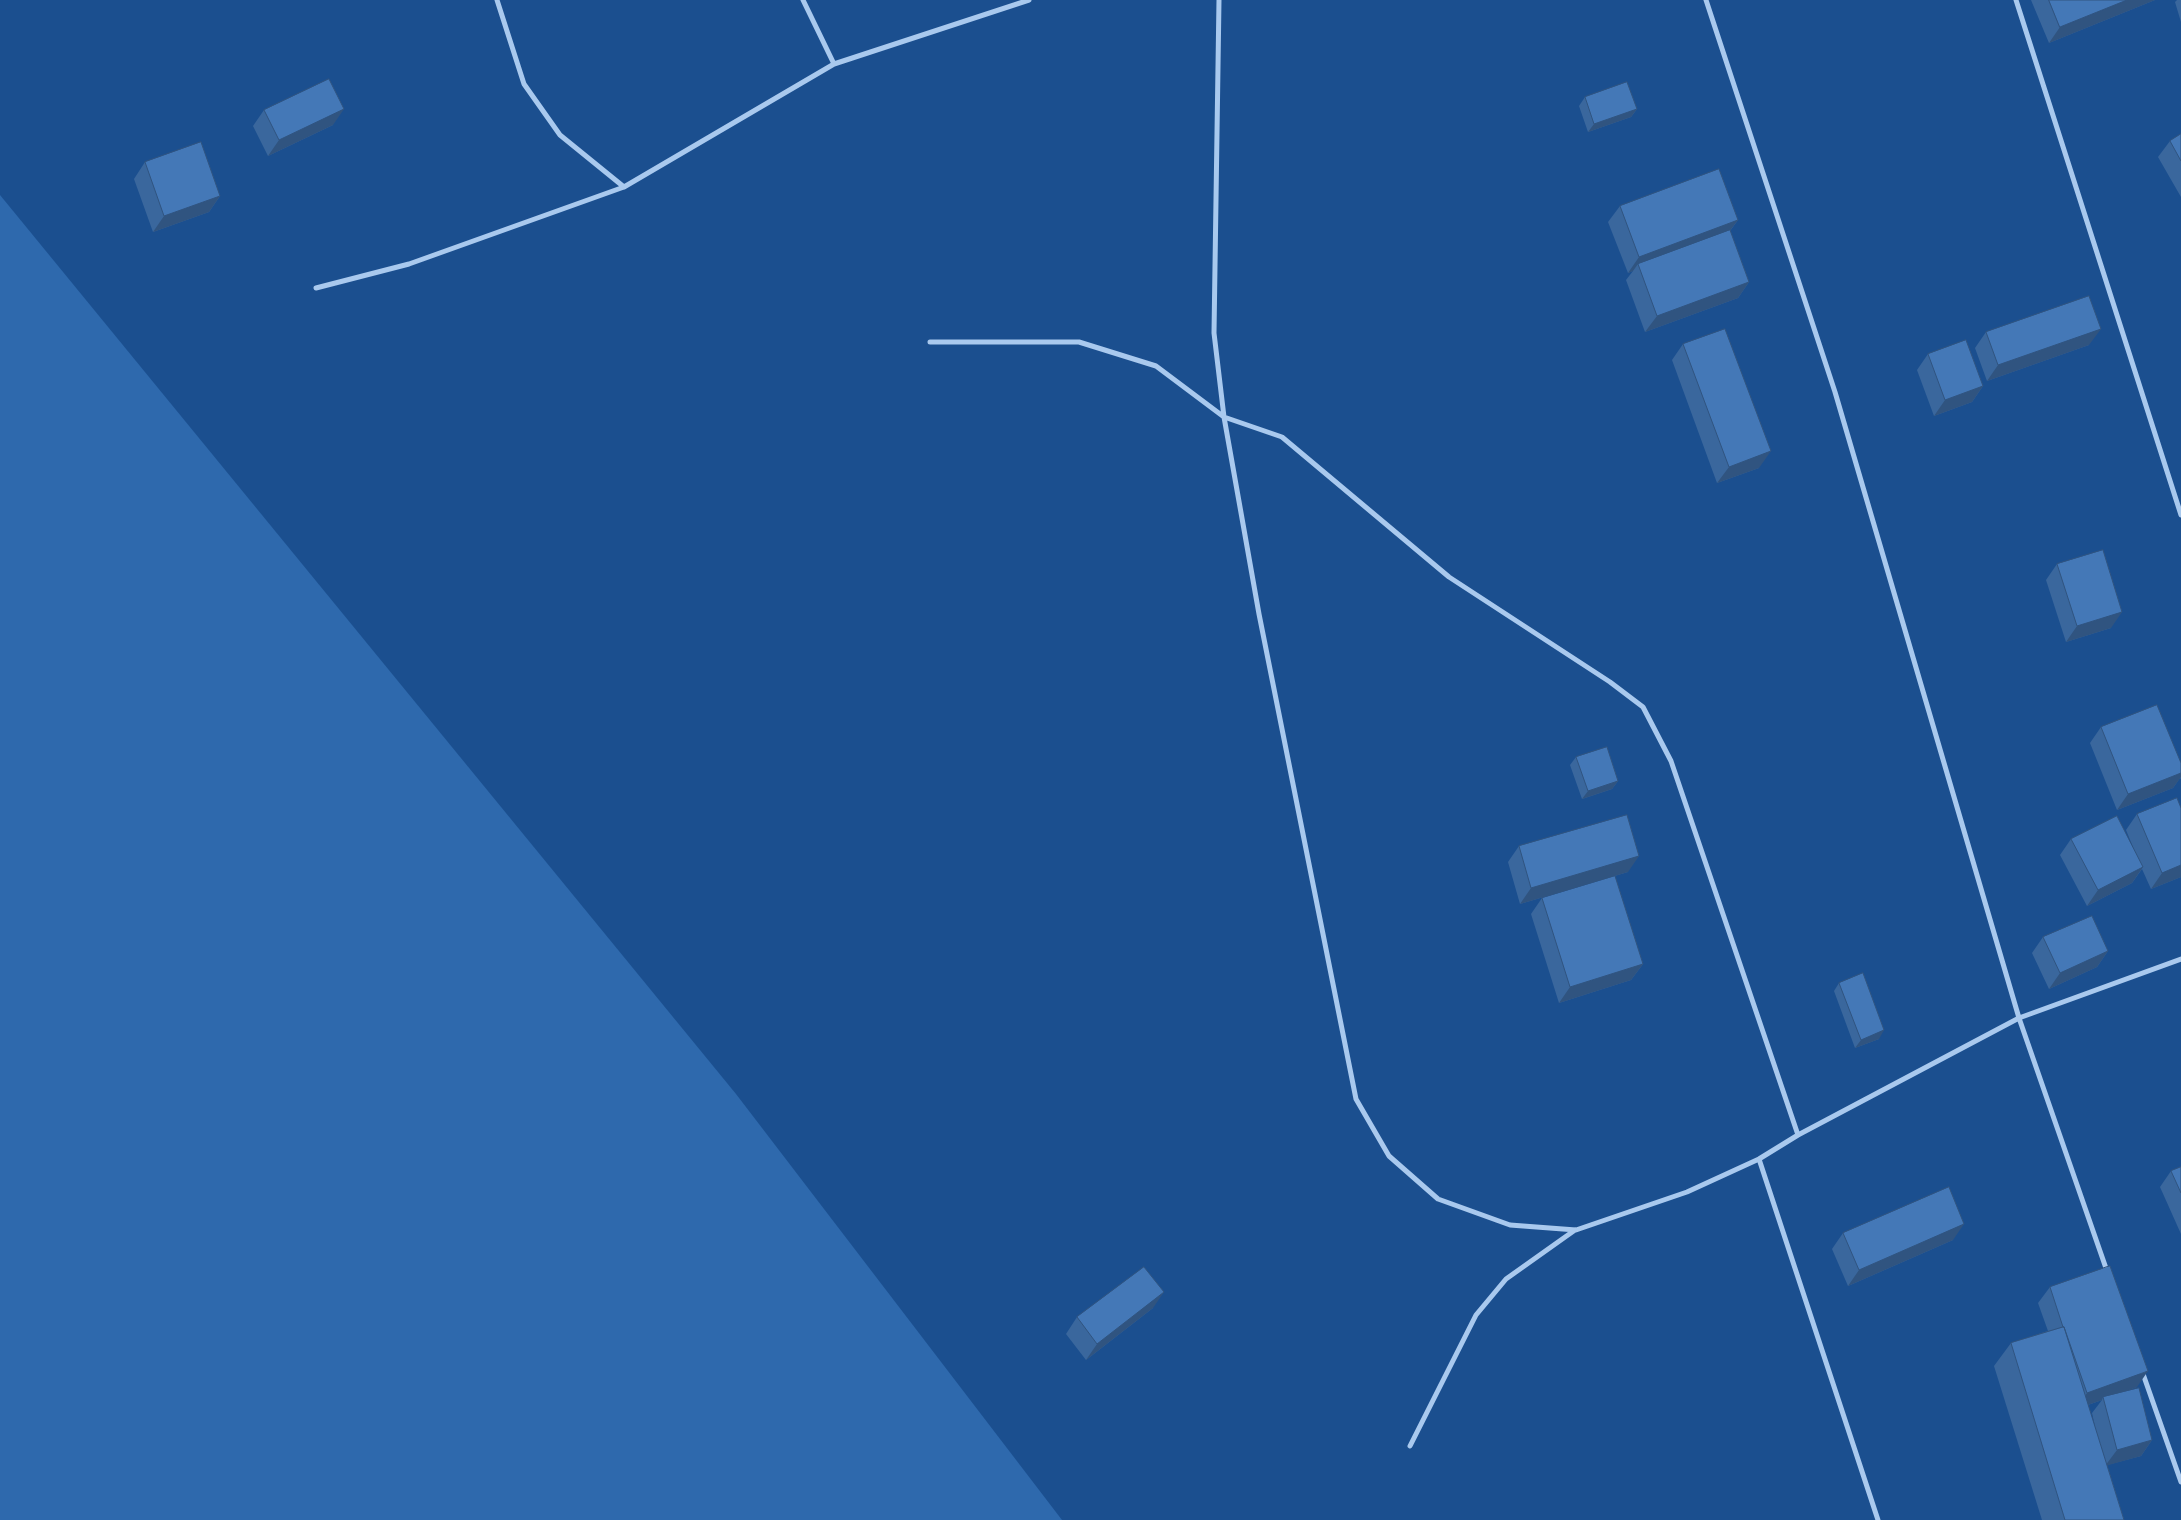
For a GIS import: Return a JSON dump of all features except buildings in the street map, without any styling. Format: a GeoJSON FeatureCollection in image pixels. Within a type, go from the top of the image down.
{"type":"FeatureCollection","features":[{"type":"Feature","properties":{"kind":"street"},"geometry":{"type":"LineString","coordinates":[[497,0],[524,84],[560,136],[624,187]]}},
{"type":"Feature","properties":{"kind":"street"},"geometry":{"type":"LineString","coordinates":[[803,0],[834,64]]}},
{"type":"Feature","properties":{"kind":"street"},"geometry":{"type":"LineString","coordinates":[[316,288],[409,264],[624,187],[834,64],[1029,0]]}},
{"type":"Feature","properties":{"kind":"street"},"geometry":{"type":"LineString","coordinates":[[1219,0],[1214,333],[1224,416],[1259,614],[1356,1099],[1390,1156],[1438,1200],[1510,1225],[1576,1230]]}},
{"type":"Feature","properties":{"kind":"street"},"geometry":{"type":"LineString","coordinates":[[1706,0],[1835,392],[2019,1018],[2110,1278]]}},
{"type":"Feature","properties":{"kind":"street"},"geometry":{"type":"LineString","coordinates":[[2016,0],[2181,515]]}},
{"type":"Feature","properties":{"kind":"street"},"geometry":{"type":"LineString","coordinates":[[930,342],[1079,342],[1156,366],[1224,416],[1282,437],[1449,577],[1610,682],[1643,707],[1671,761],[1798,1135]]}},
{"type":"Feature","properties":{"kind":"street"},"geometry":{"type":"LineString","coordinates":[[1410,1446],[1476,1315],[1506,1279],[1576,1230],[1687,1192],[1759,1159],[1798,1135],[2019,1018],[2181,959]]}},
{"type":"Feature","properties":{"kind":"street"},"geometry":{"type":"LineString","coordinates":[[1759,1159],[1878,1520]]}},
{"type":"Feature","properties":{"kind":"street"},"geometry":{"type":"LineString","coordinates":[[2139,1361],[2181,1482]]}},
{"type":"Feature","properties":{"kind":"shaded area"},"geometry":{"type":"Polygon","coordinates":[[[0,195],[736,1094],[1062,1520],[0,1520],[0,195]]]}}]}
